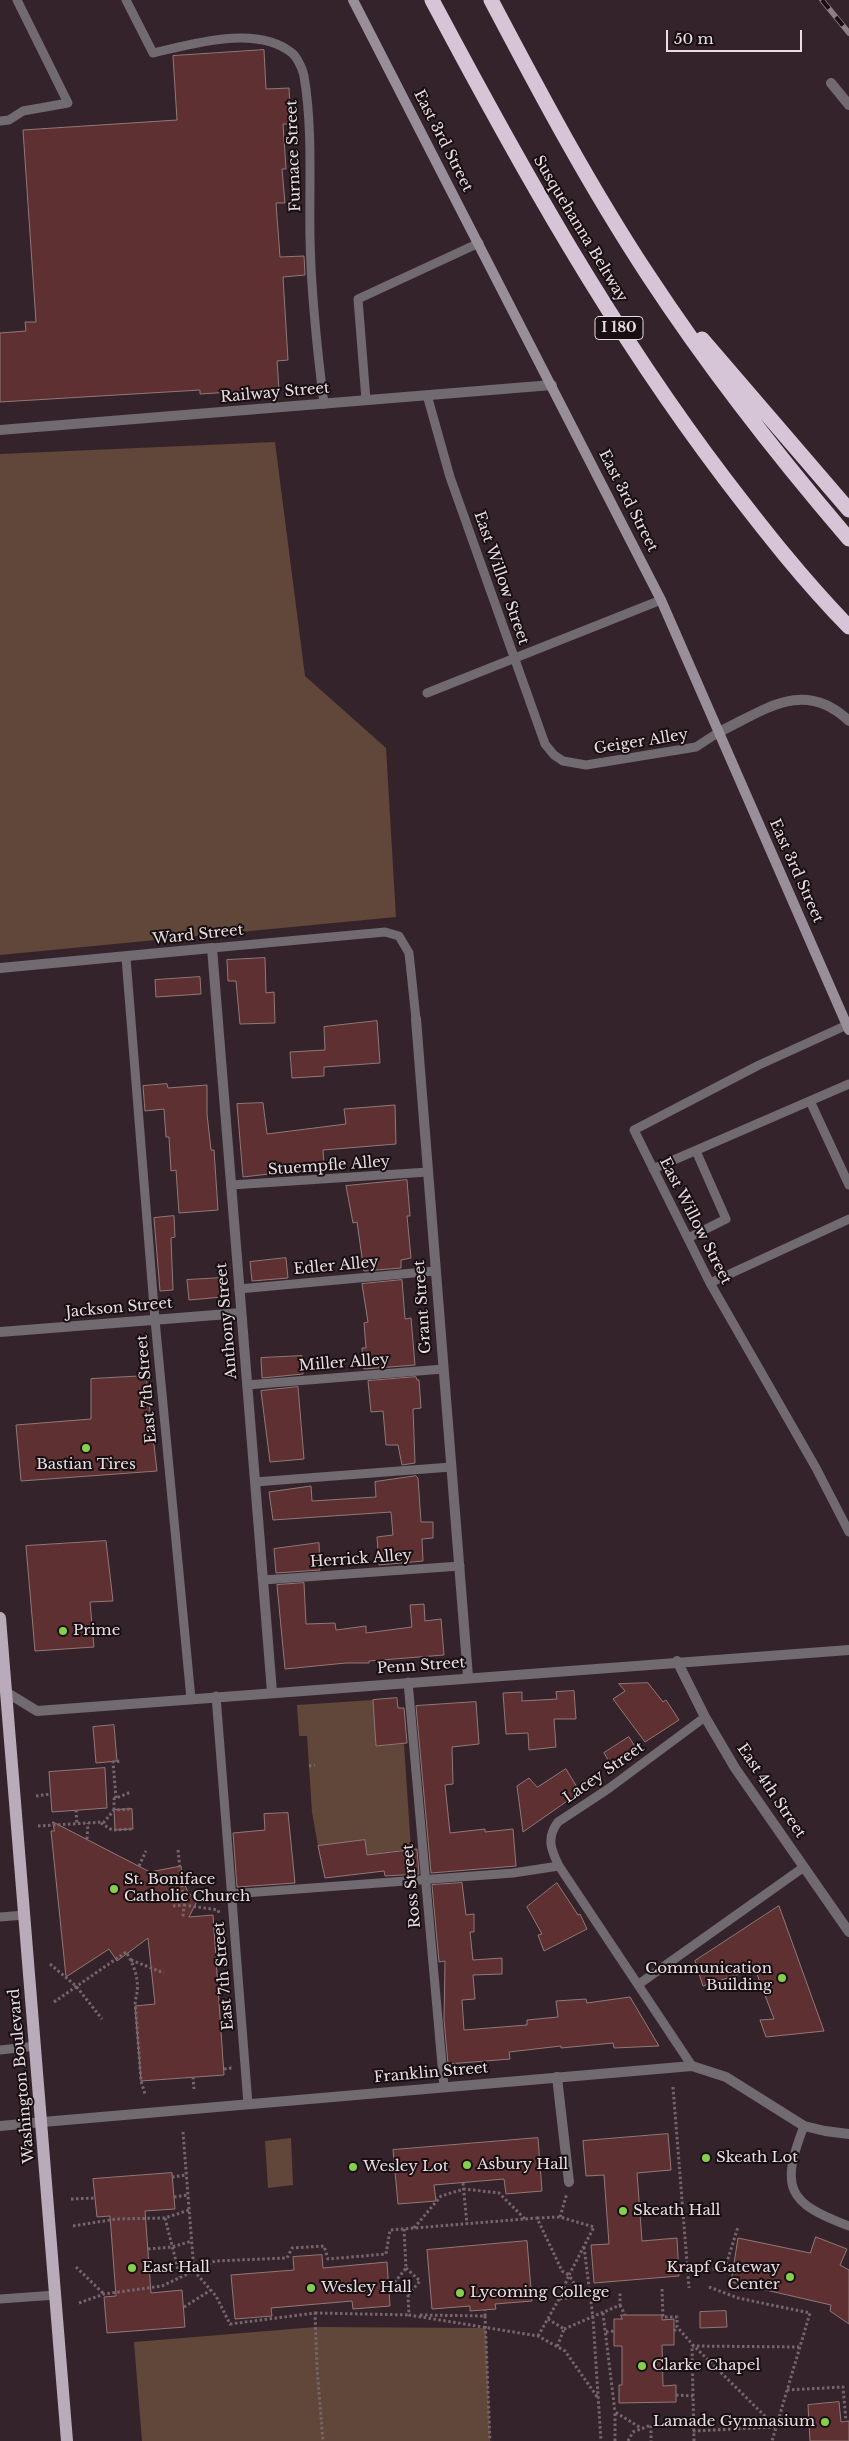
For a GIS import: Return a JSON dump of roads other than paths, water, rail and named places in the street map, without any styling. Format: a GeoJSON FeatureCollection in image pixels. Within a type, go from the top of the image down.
{"type":"FeatureCollection","features":[{"type":"Feature","properties":{"kind":"highway","name":"Susquehanna Beltway"},"geometry":{"type":"LineString","coordinates":[[432,0],[515,156],[633,351],[695,440],[758,523],[820,598],[849,627]]}},
{"type":"Feature","properties":{"kind":"highway"},"geometry":{"type":"LineString","coordinates":[[490,0],[599,197],[647,274],[688,335],[749,418],[849,539]]}},
{"type":"Feature","properties":{"kind":"highway"},"geometry":{"type":"LineString","coordinates":[[647,274],[849,510]]}},
{"type":"Feature","properties":{"kind":"main road","name":"East 3rd Street"},"geometry":{"type":"LineString","coordinates":[[353,0],[661,600],[848,1028]]}},
{"type":"Feature","properties":{"kind":"main road","name":"Washington Boulevard"},"geometry":{"type":"LineString","coordinates":[[0,1618],[3,1691],[43,2122],[67,2441]]}},
{"type":"Feature","properties":{"kind":"street"},"geometry":{"type":"LineString","coordinates":[[831,83],[849,105]]}},
{"type":"Feature","properties":{"kind":"street","name":"Railway Street"},"geometry":{"type":"LineString","coordinates":[[0,430],[552,385]]}},
{"type":"Feature","properties":{"kind":"street"},"geometry":{"type":"LineString","coordinates":[[718,732],[780,702],[796,699],[813,700],[830,706],[849,721]]}},
{"type":"Feature","properties":{"kind":"street","name":"Ward Street"},"geometry":{"type":"LineString","coordinates":[[0,968],[126,958],[212,948]]}},
{"type":"Feature","properties":{"kind":"street","name":"Anthony Street"},"geometry":{"type":"LineString","coordinates":[[212,948],[272,1692]]}},
{"type":"Feature","properties":{"kind":"street","name":"Grant Street"},"geometry":{"type":"LineString","coordinates":[[416,1020],[468,1677]]}},
{"type":"Feature","properties":{"kind":"street","name":"Jackson Street"},"geometry":{"type":"LineString","coordinates":[[0,1332],[241,1313]]}},
{"type":"Feature","properties":{"kind":"street","name":"Penn Street"},"geometry":{"type":"LineString","coordinates":[[3,1691],[37,1711],[677,1661],[849,1650]]}},
{"type":"Feature","properties":{"kind":"street","name":"East 4th Street"},"geometry":{"type":"LineString","coordinates":[[677,1661],[705,1717],[735,1768],[849,1932]]}},
{"type":"Feature","properties":{"kind":"street","name":"Franklin Street"},"geometry":{"type":"LineString","coordinates":[[0,2126],[692,2066],[726,2077],[804,2126],[825,2132],[849,2134]]}},
{"type":"Feature","properties":{"kind":"street"},"geometry":{"type":"LineString","coordinates":[[557,2077],[568,2186]]}},
{"type":"Feature","properties":{"kind":"lane"},"geometry":{"type":"LineString","coordinates":[[0,121],[8,120],[23,111],[68,103],[17,0]]}},
{"type":"Feature","properties":{"kind":"lane","name":"Furnace Street"},"geometry":{"type":"LineString","coordinates":[[126,0],[153,53],[221,38],[262,40],[277,44],[293,54],[304,74],[310,136],[313,296],[324,404]]}},
{"type":"Feature","properties":{"kind":"lane"},"geometry":{"type":"LineString","coordinates":[[366,400],[358,299],[479,243]]}},
{"type":"Feature","properties":{"kind":"lane","name":"East Willow Street"},"geometry":{"type":"LineString","coordinates":[[427,395],[450,477],[545,744],[554,755],[563,761]]}},
{"type":"Feature","properties":{"kind":"lane"},"geometry":{"type":"LineString","coordinates":[[427,692],[661,600]]}},
{"type":"Feature","properties":{"kind":"lane","name":"Geiger Alley"},"geometry":{"type":"LineString","coordinates":[[563,761],[586,765],[696,748],[718,732]]}},
{"type":"Feature","properties":{"kind":"lane","name":"Ward Street"},"geometry":{"type":"LineString","coordinates":[[212,948],[384,932],[400,936]]}},
{"type":"Feature","properties":{"kind":"lane","name":"Grant Street"},"geometry":{"type":"LineString","coordinates":[[400,936],[409,953],[416,1020]]}},
{"type":"Feature","properties":{"kind":"lane","name":"East 7th Street"},"geometry":{"type":"LineString","coordinates":[[126,958],[155,1320],[192,1698]]}},
{"type":"Feature","properties":{"kind":"lane","name":"East Willow Street"},"geometry":{"type":"LineString","coordinates":[[848,1028],[759,1065],[634,1130],[710,1283],[816,1468],[849,1532]]}},
{"type":"Feature","properties":{"kind":"lane"},"geometry":{"type":"LineString","coordinates":[[654,1169],[849,1084]]}},
{"type":"Feature","properties":{"kind":"lane"},"geometry":{"type":"LineString","coordinates":[[810,1101],[849,1185]]}},
{"type":"Feature","properties":{"kind":"lane"},"geometry":{"type":"LineString","coordinates":[[688,1238],[726,1219],[696,1151]]}},
{"type":"Feature","properties":{"kind":"lane","name":"Stuempfle Alley"},"geometry":{"type":"LineString","coordinates":[[231,1185],[428,1172]]}},
{"type":"Feature","properties":{"kind":"lane"},"geometry":{"type":"LineString","coordinates":[[710,1283],[849,1220]]}},
{"type":"Feature","properties":{"kind":"lane","name":"Edler Alley"},"geometry":{"type":"LineString","coordinates":[[239,1288],[435,1271]]}},
{"type":"Feature","properties":{"kind":"lane","name":"Miller Alley"},"geometry":{"type":"LineString","coordinates":[[247,1385],[443,1369]]}},
{"type":"Feature","properties":{"kind":"lane"},"geometry":{"type":"LineString","coordinates":[[256,1482],[451,1468]]}},
{"type":"Feature","properties":{"kind":"lane","name":"Herrick Alley"},"geometry":{"type":"LineString","coordinates":[[263,1580],[460,1566]]}},
{"type":"Feature","properties":{"kind":"lane","name":"Ross Street"},"geometry":{"type":"LineString","coordinates":[[408,1682],[444,2087]]}},
{"type":"Feature","properties":{"kind":"lane","name":"East 7th Street"},"geometry":{"type":"LineString","coordinates":[[216,1696],[248,2104]]}},
{"type":"Feature","properties":{"kind":"lane","name":"Lacey Street"},"geometry":{"type":"LineString","coordinates":[[692,2066],[559,1866],[549,1839],[552,1830],[558,1822],[608,1789],[705,1717]]}},
{"type":"Feature","properties":{"kind":"lane"},"geometry":{"type":"LineString","coordinates":[[231,1894],[514,1874],[559,1866]]}},
{"type":"Feature","properties":{"kind":"lane"},"geometry":{"type":"LineString","coordinates":[[639,1984],[804,1867]]}},
{"type":"Feature","properties":{"kind":"lane"},"geometry":{"type":"LineString","coordinates":[[0,1916],[25,1915]]}},
{"type":"Feature","properties":{"kind":"lane"},"geometry":{"type":"LineString","coordinates":[[0,2050],[36,2046]]}},
{"type":"Feature","properties":{"kind":"lane"},"geometry":{"type":"LineString","coordinates":[[804,2126],[792,2156],[790,2172],[798,2199],[809,2210],[849,2226]]}},
{"type":"Feature","properties":{"kind":"lane"},"geometry":{"type":"LineString","coordinates":[[0,2299],[56,2296]]}},
{"type":"Feature","properties":{"kind":"railway"},"geometry":{"type":"LineString","coordinates":[[822,0],[849,33]]}},
{"type":"Feature","properties":{"kind":"place","name":"Bastian Tires"},"geometry":{"type":"Point","coordinates":[86,1448]}},
{"type":"Feature","properties":{"kind":"place","name":"Prime"},"geometry":{"type":"Point","coordinates":[63,1631]}},
{"type":"Feature","properties":{"kind":"place","name":"St. Boniface Catholic Church"},"geometry":{"type":"Point","coordinates":[114,1889]}},
{"type":"Feature","properties":{"kind":"place","name":"Communication Building"},"geometry":{"type":"Point","coordinates":[782,1978]}},
{"type":"Feature","properties":{"kind":"place","name":"Skeath Lot"},"geometry":{"type":"Point","coordinates":[706,2158]}},
{"type":"Feature","properties":{"kind":"place","name":"Asbury Hall"},"geometry":{"type":"Point","coordinates":[467,2165]}},
{"type":"Feature","properties":{"kind":"place","name":"Wesley Lot"},"geometry":{"type":"Point","coordinates":[353,2167]}},
{"type":"Feature","properties":{"kind":"place","name":"Skeath Hall"},"geometry":{"type":"Point","coordinates":[623,2211]}},
{"type":"Feature","properties":{"kind":"place","name":"East Hall"},"geometry":{"type":"Point","coordinates":[132,2268]}},
{"type":"Feature","properties":{"kind":"place","name":"Krapf Gateway Center"},"geometry":{"type":"Point","coordinates":[790,2277]}},
{"type":"Feature","properties":{"kind":"place","name":"Wesley Hall"},"geometry":{"type":"Point","coordinates":[311,2288]}},
{"type":"Feature","properties":{"kind":"place","name":"Lycoming College"},"geometry":{"type":"Point","coordinates":[460,2293]}},
{"type":"Feature","properties":{"kind":"place","name":"Clarke Chapel"},"geometry":{"type":"Point","coordinates":[642,2366]}},
{"type":"Feature","properties":{"kind":"place","name":"Lamade Gymnasium"},"geometry":{"type":"Point","coordinates":[825,2422]}}]}
